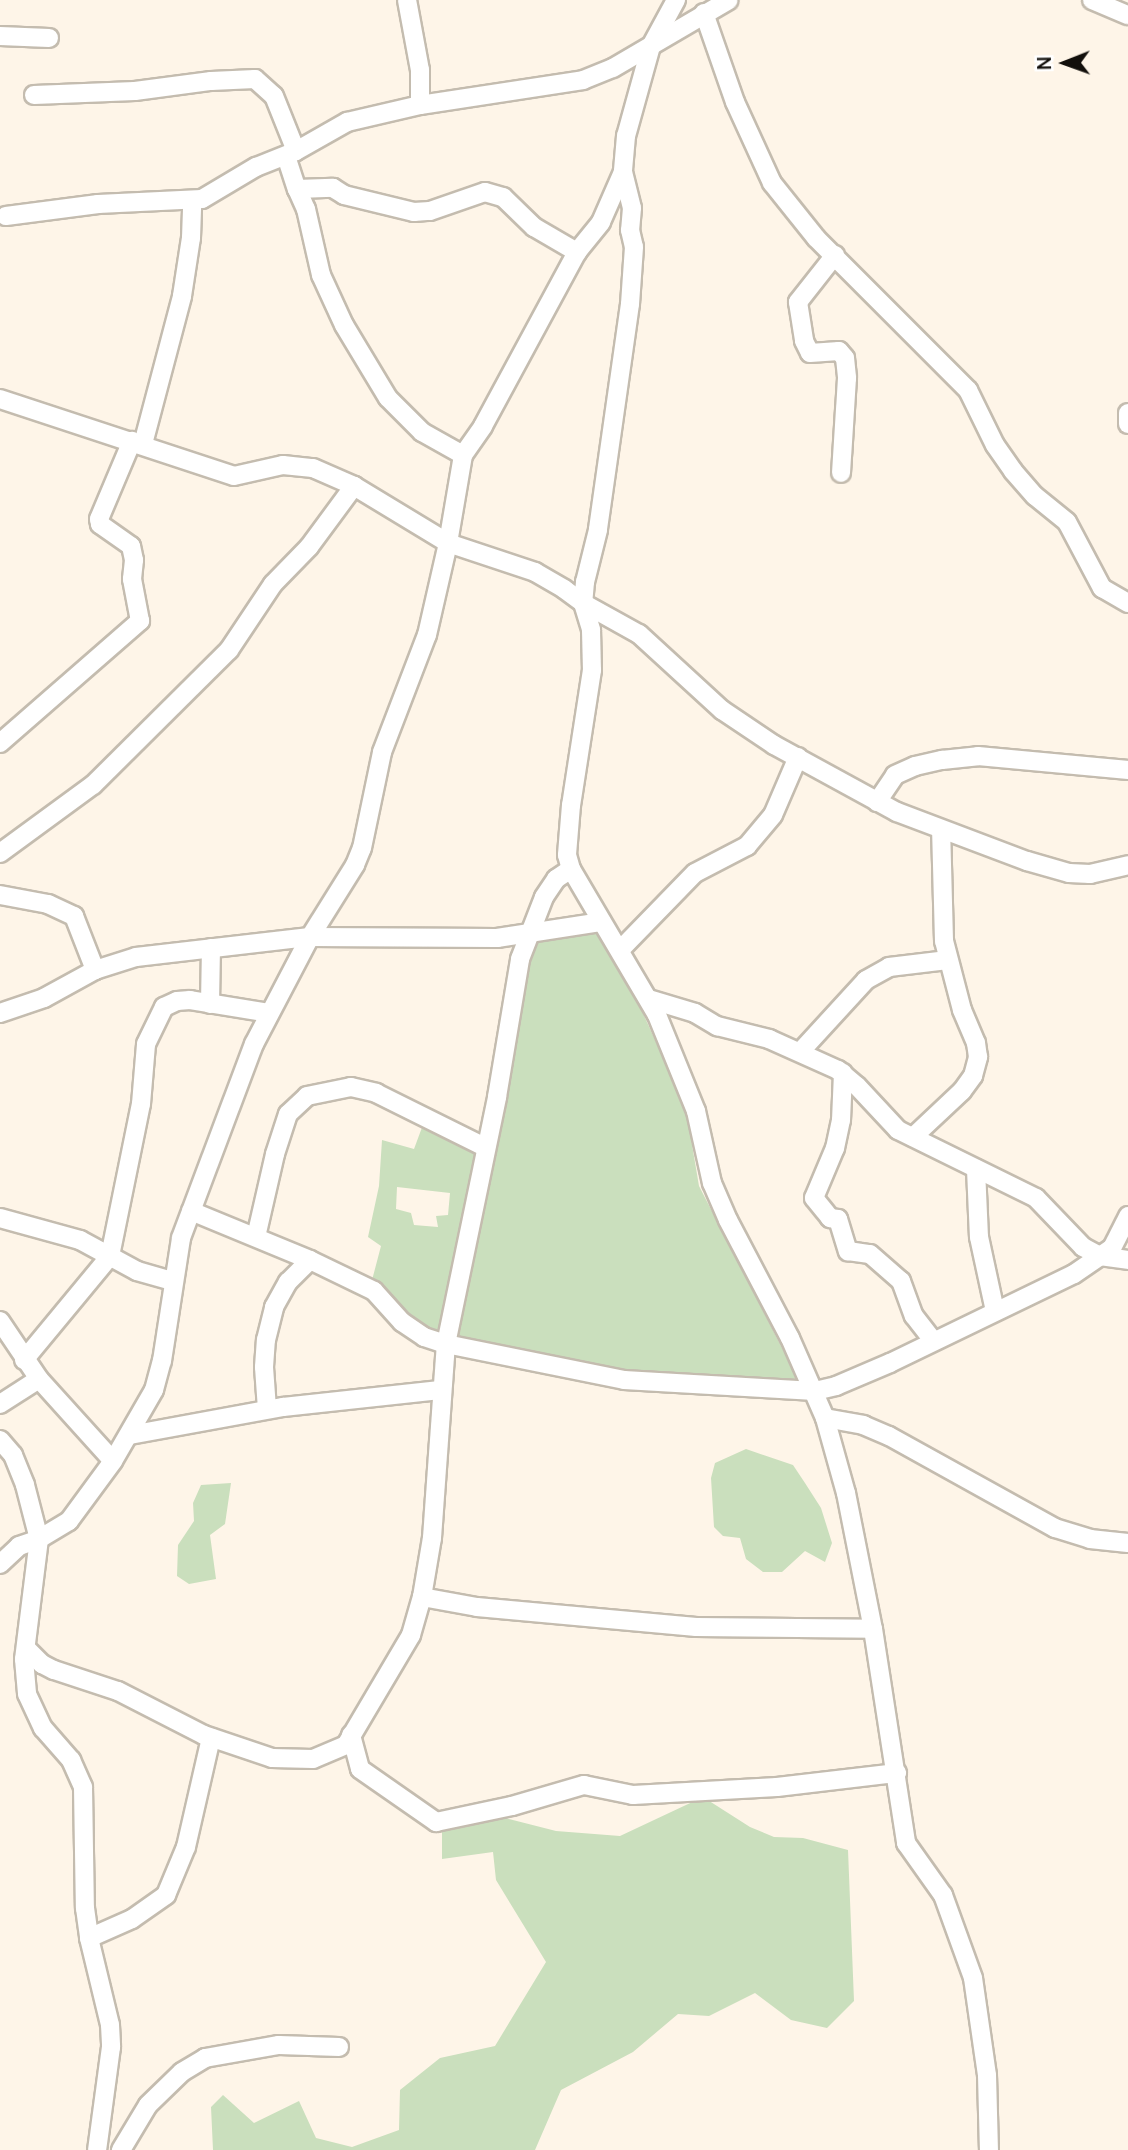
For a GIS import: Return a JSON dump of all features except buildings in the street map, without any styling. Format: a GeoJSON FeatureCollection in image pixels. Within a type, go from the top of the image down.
{"type":"FeatureCollection","features":[{"type":"Feature","properties":{"kind":"street"},"geometry":{"type":"LineString","coordinates":[[407,0],[419,70],[420,105]]}},
{"type":"Feature","properties":{"kind":"street"},"geometry":{"type":"LineString","coordinates":[[676,0],[651,46],[626,136],[623,172],[632,208],[629,230],[634,247],[631,304],[598,530],[583,603],[591,630],[592,670],[567,855],[571,869],[649,999],[696,1111],[712,1183],[815,1391],[825,1418],[846,1493],[873,1629],[906,1843],[943,1895],[973,1978],[987,2075],[989,2150]]}},
{"type":"Feature","properties":{"kind":"street"},"geometry":{"type":"LineString","coordinates":[[3,223],[98,204],[192,200],[212,196],[256,167],[291,154],[347,122],[420,105],[583,80],[614,68],[729,0]]}},
{"type":"Feature","properties":{"kind":"street"},"geometry":{"type":"LineString","coordinates":[[1092,0],[1128,15]]}},
{"type":"Feature","properties":{"kind":"street"},"geometry":{"type":"LineString","coordinates":[[704,13],[735,102],[763,168],[817,238],[968,390],[995,444],[1013,471],[1035,496],[1067,522],[1102,588],[1128,603]]}},
{"type":"Feature","properties":{"kind":"street"},"geometry":{"type":"LineString","coordinates":[[0,36],[49,38]]}},
{"type":"Feature","properties":{"kind":"street"},"geometry":{"type":"LineString","coordinates":[[34,95],[135,91],[211,81],[255,79],[274,96],[291,154],[297,189],[306,209],[321,275],[344,324],[388,397],[422,432],[463,455]]}},
{"type":"Feature","properties":{"kind":"street"},"geometry":{"type":"LineString","coordinates":[[0,1564],[19,1546],[39,1539],[69,1521],[130,1436],[154,1390],[162,1361],[178,1248],[254,1044],[310,937],[362,848],[382,752],[427,635],[448,543],[463,455],[482,426],[577,252],[601,222],[623,172]]}},
{"type":"Feature","properties":{"kind":"street"},"geometry":{"type":"LineString","coordinates":[[297,189],[333,188],[344,195],[391,204],[414,212],[430,211],[485,192],[503,197],[534,227],[577,252]]}},
{"type":"Feature","properties":{"kind":"street"},"geometry":{"type":"LineString","coordinates":[[0,743],[140,621],[132,579],[134,560],[131,546],[128,541],[100,524],[99,519],[137,443],[182,296],[191,238],[192,200]]}},
{"type":"Feature","properties":{"kind":"street"},"geometry":{"type":"LineString","coordinates":[[835,255],[798,302],[804,341],[810,353],[839,351],[845,358],[847,377],[841,473]]}},
{"type":"Feature","properties":{"kind":"street"},"geometry":{"type":"LineString","coordinates":[[0,399],[234,477],[299,464],[354,486],[448,543],[536,572],[583,603],[639,634],[722,710],[877,802],[941,830],[1069,873],[1090,874],[1128,865]]}},
{"type":"Feature","properties":{"kind":"street"},"geometry":{"type":"LineString","coordinates":[[1128,412],[1128,424]]}},
{"type":"Feature","properties":{"kind":"street"},"geometry":{"type":"LineString","coordinates":[[0,853],[93,785],[229,650],[274,584],[309,547],[354,486]]}},
{"type":"Feature","properties":{"kind":"street"},"geometry":{"type":"LineString","coordinates":[[877,802],[895,775],[915,766],[942,760],[978,756],[1128,770]]}},
{"type":"Feature","properties":{"kind":"street"},"geometry":{"type":"LineString","coordinates":[[620,950],[687,879],[704,867],[739,852],[754,838],[773,815],[798,757]]}},
{"type":"Feature","properties":{"kind":"street"},"geometry":{"type":"LineString","coordinates":[[913,1137],[962,1091],[973,1076],[978,1058],[976,1043],[948,960],[941,917],[941,830]]}},
{"type":"Feature","properties":{"kind":"street"},"geometry":{"type":"LineString","coordinates":[[26,1648],[41,1664],[54,1670],[118,1691],[211,1738],[272,1758],[301,1761],[335,1752],[346,1745],[411,1635],[422,1597],[436,1501],[440,1390],[446,1344],[528,935],[544,897],[556,879],[571,869]]}},
{"type":"Feature","properties":{"kind":"street"},"geometry":{"type":"LineString","coordinates":[[0,895],[48,904],[74,916],[95,970]]}},
{"type":"Feature","properties":{"kind":"street"},"geometry":{"type":"LineString","coordinates":[[0,1013],[44,998],[95,970],[136,957],[310,937],[497,938],[602,922]]}},
{"type":"Feature","properties":{"kind":"street"},"geometry":{"type":"LineString","coordinates":[[210,1004],[211,948]]}},
{"type":"Feature","properties":{"kind":"street"},"geometry":{"type":"LineString","coordinates":[[801,1051],[866,980],[888,967],[948,960]]}},
{"type":"Feature","properties":{"kind":"street"},"geometry":{"type":"LineString","coordinates":[[649,999],[680,1007],[717,1026],[769,1039],[801,1051],[843,1073],[884,1117],[913,1137],[1036,1198],[1083,1247],[1100,1256],[1128,1260]]}},
{"type":"Feature","properties":{"kind":"street"},"geometry":{"type":"LineString","coordinates":[[24,1360],[110,1256],[141,1104],[146,1044],[164,1007],[177,1001],[269,1013]]}},
{"type":"Feature","properties":{"kind":"street"},"geometry":{"type":"LineString","coordinates":[[843,1073],[841,1120],[835,1148],[814,1198],[830,1219],[838,1219],[848,1251],[870,1254],[901,1281],[914,1316],[933,1340]]}},
{"type":"Feature","properties":{"kind":"street"},"geometry":{"type":"LineString","coordinates":[[256,1237],[275,1154],[288,1114],[307,1096],[351,1087],[366,1090],[412,1109],[485,1147]]}},
{"type":"Feature","properties":{"kind":"street"},"geometry":{"type":"LineString","coordinates":[[976,1168],[979,1237],[995,1311]]}},
{"type":"Feature","properties":{"kind":"street"},"geometry":{"type":"LineString","coordinates":[[191,1211],[310,1259],[374,1292],[411,1328],[446,1344],[624,1380],[815,1391],[836,1386],[1074,1274],[1112,1248],[1128,1216]]}},
{"type":"Feature","properties":{"kind":"street"},"geometry":{"type":"LineString","coordinates":[[0,1218],[80,1240],[137,1271],[173,1280]]}},
{"type":"Feature","properties":{"kind":"street"},"geometry":{"type":"LineString","coordinates":[[268,1409],[264,1367],[266,1340],[274,1307],[289,1282],[310,1259]]}},
{"type":"Feature","properties":{"kind":"street"},"geometry":{"type":"LineString","coordinates":[[0,1321],[39,1380],[113,1461]]}},
{"type":"Feature","properties":{"kind":"street"},"geometry":{"type":"LineString","coordinates":[[0,1404],[39,1380]]}},
{"type":"Feature","properties":{"kind":"street"},"geometry":{"type":"LineString","coordinates":[[130,1436],[268,1409],[440,1390]]}},
{"type":"Feature","properties":{"kind":"street"},"geometry":{"type":"LineString","coordinates":[[825,1418],[863,1425],[889,1436],[1036,1521],[1073,1535],[1128,1543]]}},
{"type":"Feature","properties":{"kind":"street"},"geometry":{"type":"LineString","coordinates":[[0,1440],[13,1455],[22,1476],[36,1518],[39,1539],[24,1676],[32,1706],[43,1728],[80,1775],[83,1787],[84,1887],[89,1938],[110,2025],[111,2047],[97,2150]]}},
{"type":"Feature","properties":{"kind":"street"},"geometry":{"type":"LineString","coordinates":[[422,1597],[477,1607],[696,1627],[873,1629]]}},
{"type":"Feature","properties":{"kind":"street"},"geometry":{"type":"LineString","coordinates":[[351,1735],[360,1769],[436,1822],[512,1806],[584,1785],[633,1795],[778,1787],[897,1773]]}},
{"type":"Feature","properties":{"kind":"street"},"geometry":{"type":"LineString","coordinates":[[89,1938],[132,1919],[166,1895],[186,1847],[211,1738]]}},
{"type":"Feature","properties":{"kind":"street"},"geometry":{"type":"LineString","coordinates":[[121,2150],[148,2105],[182,2072],[205,2058],[279,2045],[339,2047]]}},
{"type":"Feature","properties":{"kind":"green space"},"geometry":{"type":"Polygon","coordinates":[[[598,928],[638,1002],[686,1109],[699,1186],[799,1381],[628,1373],[454,1341],[495,1152],[528,963],[534,944],[598,928]]]}},
{"type":"Feature","properties":{"kind":"green space"},"geometry":{"type":"Polygon","coordinates":[[[424,1122],[482,1148],[444,1336],[406,1320],[371,1284],[381,1246],[368,1237],[379,1186],[382,1140],[414,1149],[424,1122]],[[397,1187],[396,1209],[411,1213],[414,1225],[438,1227],[436,1216],[448,1215],[450,1193],[397,1187]]]}},
{"type":"Feature","properties":{"kind":"green space"},"geometry":{"type":"Polygon","coordinates":[[[746,1449],[793,1465],[821,1508],[832,1543],[825,1562],[805,1551],[782,1572],[763,1572],[746,1559],[740,1538],[723,1536],[714,1527],[711,1478],[715,1463],[746,1449]]]}},
{"type":"Feature","properties":{"kind":"green space"},"geometry":{"type":"Polygon","coordinates":[[[231,1483],[225,1524],[210,1535],[216,1579],[189,1584],[177,1576],[178,1545],[194,1521],[193,1503],[201,1485],[231,1483]]]}},
{"type":"Feature","properties":{"kind":"green space"},"geometry":{"type":"Polygon","coordinates":[[[703,1797],[750,1827],[774,1837],[803,1838],[848,1850],[854,2001],[827,2028],[791,2020],[755,1993],[709,2016],[678,2014],[633,2052],[561,2090],[535,2150],[213,2150],[211,2107],[223,2095],[254,2123],[299,2101],[316,2138],[352,2147],[399,2130],[400,2090],[440,2058],[495,2046],[546,1962],[496,1880],[493,1852],[442,1859],[442,1818],[486,1813],[556,1831],[620,1836],[703,1797]]]}}]}
